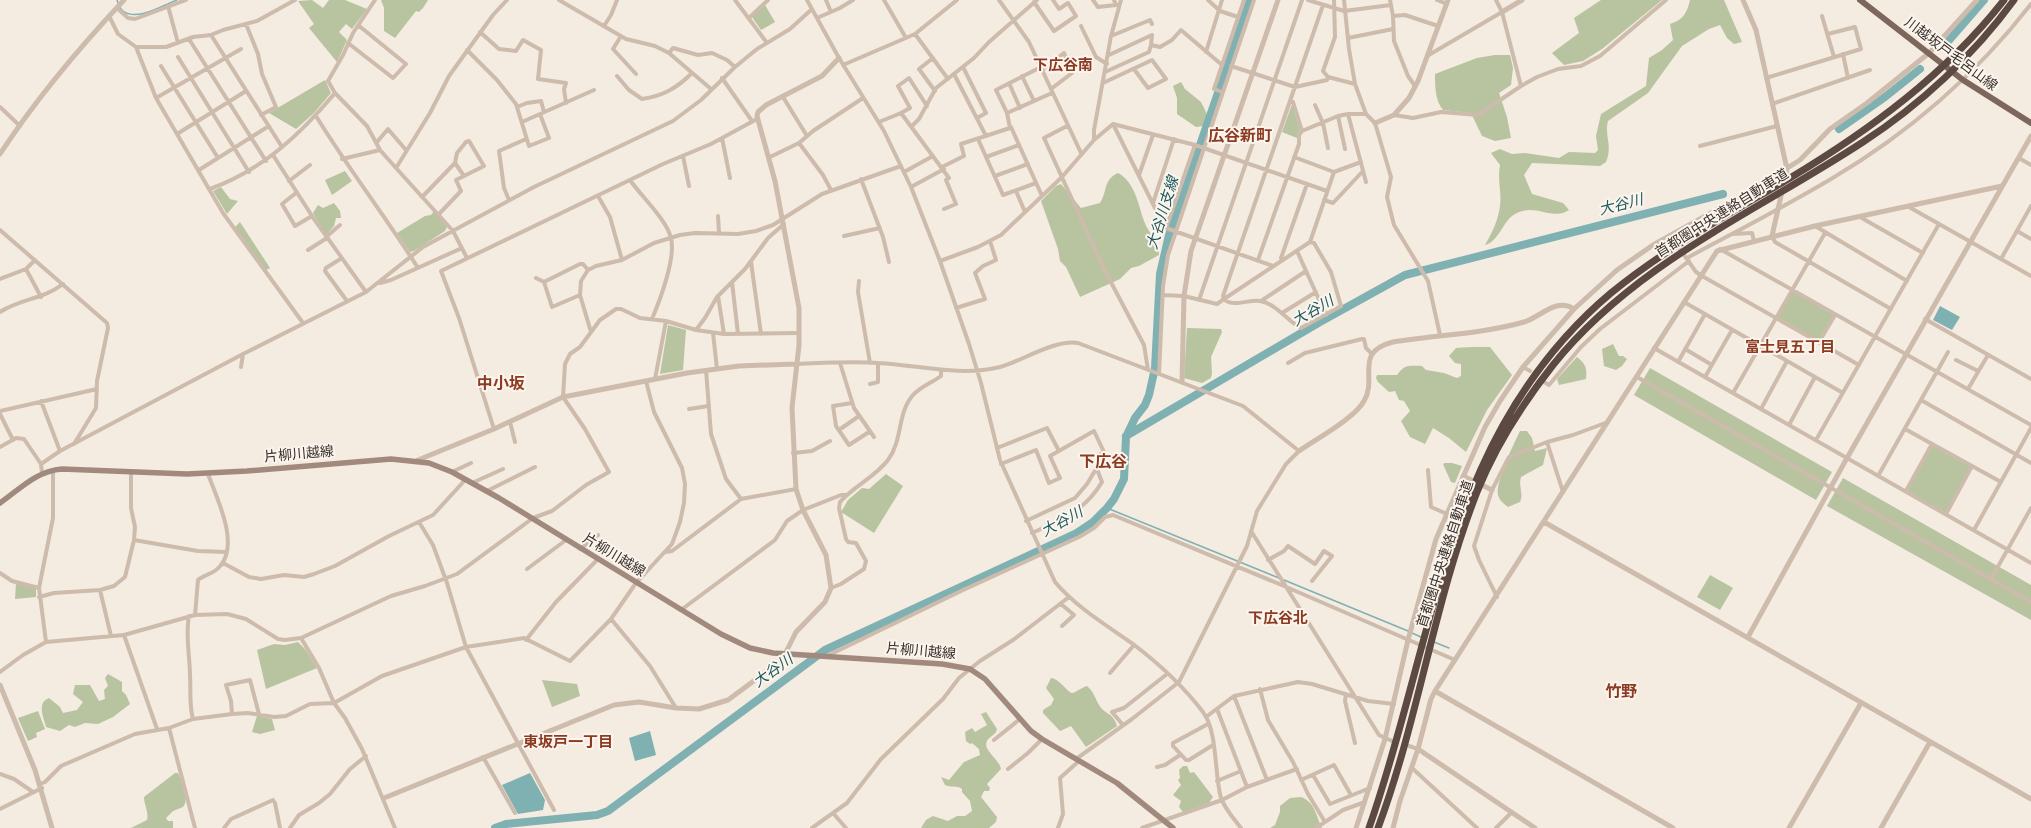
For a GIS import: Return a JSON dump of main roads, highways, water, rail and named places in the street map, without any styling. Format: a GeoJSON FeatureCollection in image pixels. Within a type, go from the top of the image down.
{"type":"FeatureCollection","features":[{"type":"Feature","properties":{"kind":"highway","name":"首都圏中央連絡自動車道"},"geometry":{"type":"LineString","coordinates":[[1676,250],[1791,185],[1884,127],[1942,78],[2004,0]]}},
{"type":"Feature","properties":{"kind":"highway","name":"首都圏中央連絡自動車道"},"geometry":{"type":"LineString","coordinates":[[1369,828],[1394,754],[1419,672],[1453,540],[1507,417],[1532,378],[1559,344],[1612,292],[1868,128],[1936,73],[1976,46],[2014,0]]}},
{"type":"Feature","properties":{"kind":"highway","name":"首都圏中央連絡自動車道"},"geometry":{"type":"LineString","coordinates":[[1378,828],[1402,755],[1419,672]]}},
{"type":"Feature","properties":{"kind":"main road","name":"川越坂戸毛呂山線"},"geometry":{"type":"LineString","coordinates":[[1860,0],[1963,80],[2031,123]]}},
{"type":"Feature","properties":{"kind":"main road","name":"片柳川越線"},"geometry":{"type":"LineString","coordinates":[[0,503],[42,473],[53,470],[208,474],[378,459],[418,460],[452,472],[487,491],[533,518],[597,560],[736,643],[761,651],[786,655],[808,655],[948,664],[970,669],[985,679],[1042,740],[1123,787],[1172,828]]}},
{"type":"Feature","properties":{"kind":"water"},"geometry":{"type":"Polygon","coordinates":[[[1940,306],[1960,317],[1952,330],[1933,320],[1940,306]]]}},
{"type":"Feature","properties":{"kind":"water"},"geometry":{"type":"Polygon","coordinates":[[[650,731],[656,755],[635,761],[629,738],[650,731]]]}},
{"type":"Feature","properties":{"kind":"water"},"geometry":{"type":"Polygon","coordinates":[[[530,773],[545,800],[543,810],[518,814],[502,785],[530,773]]]}},
{"type":"Feature","properties":{"kind":"waterway"},"geometry":{"type":"LineString","coordinates":[[117,0],[123,11],[135,15],[150,12],[177,0]]}},
{"type":"Feature","properties":{"kind":"waterway","name":"大谷川"},"geometry":{"type":"LineString","coordinates":[[495,828],[506,824],[597,815],[608,811],[825,650],[1075,534],[1093,522],[1107,508],[1114,499],[1124,479],[1126,437],[1135,418],[1145,405],[1149,395],[1155,368],[1160,274],[1169,235],[1250,0]]}},
{"type":"Feature","properties":{"kind":"waterway","name":"大谷川"},"geometry":{"type":"LineString","coordinates":[[1945,45],[1984,0]]}},
{"type":"Feature","properties":{"kind":"waterway","name":"大谷川"},"geometry":{"type":"LineString","coordinates":[[1839,129],[1885,97],[1920,69]]}},
{"type":"Feature","properties":{"kind":"waterway","name":"大谷川"},"geometry":{"type":"LineString","coordinates":[[1126,436],[1320,322],[1405,275],[1723,194]]}},
{"type":"Feature","properties":{"kind":"waterway"},"geometry":{"type":"LineString","coordinates":[[1107,508],[1279,578]]}},
{"type":"Feature","properties":{"kind":"waterway"},"geometry":{"type":"LineString","coordinates":[[1284,580],[1408,631]]}},
{"type":"Feature","properties":{"kind":"waterway"},"geometry":{"type":"LineString","coordinates":[[1412,633],[1421,637]]}},
{"type":"Feature","properties":{"kind":"waterway"},"geometry":{"type":"LineString","coordinates":[[1434,642],[1449,648]]}},
{"type":"Feature","properties":{"kind":"district","name":"下広谷南"},"geometry":{"type":"Point","coordinates":[1063,65]}},
{"type":"Feature","properties":{"kind":"district","name":"広谷新町"},"geometry":{"type":"Point","coordinates":[1240,136]}},
{"type":"Feature","properties":{"kind":"district","name":"富士見五丁目"},"geometry":{"type":"Point","coordinates":[1790,347]}},
{"type":"Feature","properties":{"kind":"district","name":"中小坂"},"geometry":{"type":"Point","coordinates":[501,384]}},
{"type":"Feature","properties":{"kind":"district","name":"下広谷"},"geometry":{"type":"Point","coordinates":[1103,462]}},
{"type":"Feature","properties":{"kind":"district","name":"下広谷北"},"geometry":{"type":"Point","coordinates":[1278,618]}},
{"type":"Feature","properties":{"kind":"district","name":"竹野"},"geometry":{"type":"Point","coordinates":[1621,692]}},
{"type":"Feature","properties":{"kind":"district","name":"東坂戸一丁目"},"geometry":{"type":"Point","coordinates":[568,742]}},
{"type":"Feature","properties":{"kind":"water label","name":"大谷川支線"},"geometry":{"type":"Point","coordinates":[1163,213]}}]}
